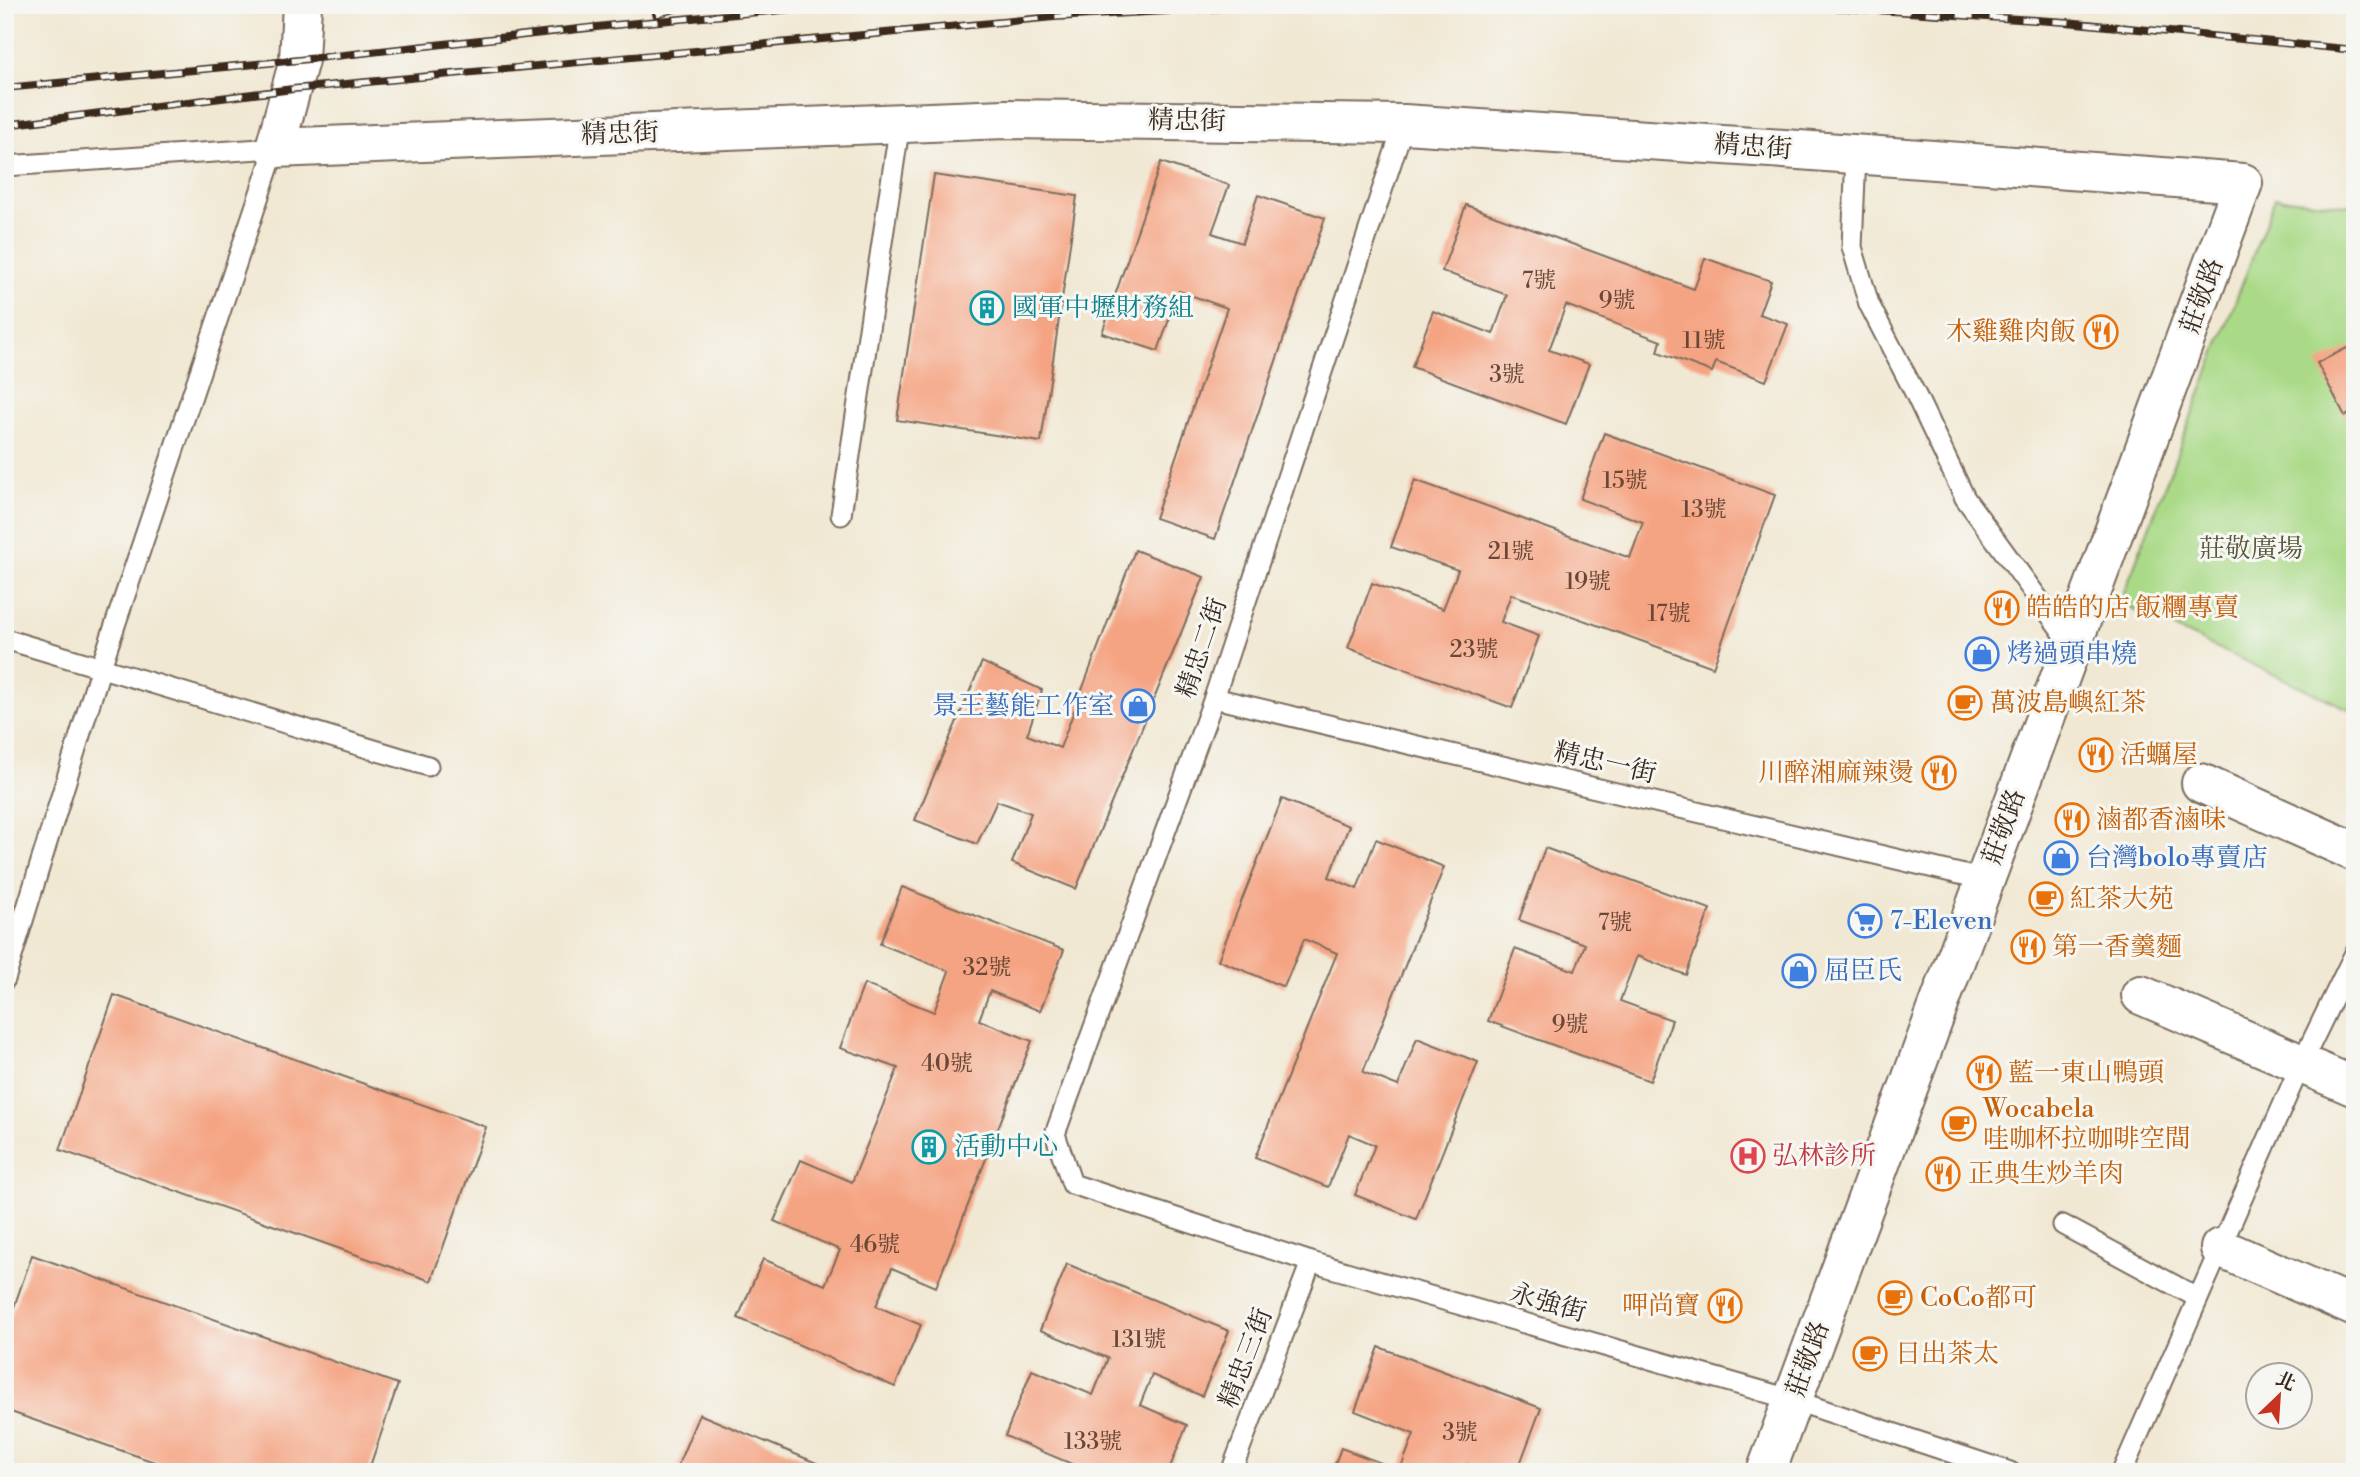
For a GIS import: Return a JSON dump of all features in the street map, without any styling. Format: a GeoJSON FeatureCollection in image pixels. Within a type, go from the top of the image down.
{"type":"FeatureCollection","features":[{"type":"Feature","properties":{"kind":"street"},"geometry":{"type":"LineString","coordinates":[[275,148],[299,60],[302,5]]}},
{"type":"Feature","properties":{"kind":"street","name":"精忠街"},"geometry":{"type":"LineString","coordinates":[[275,148],[1005,119],[1404,124],[2243,183]]}},
{"type":"Feature","properties":{"kind":"street","name":"莊敬路"},"geometry":{"type":"LineString","coordinates":[[1766,1472],[2243,183]]}},
{"type":"Feature","properties":{"kind":"street"},"geometry":{"type":"LineString","coordinates":[[2201,783],[2355,852]]}},
{"type":"Feature","properties":{"kind":"street"},"geometry":{"type":"LineString","coordinates":[[2141,995],[2355,1087]]}},
{"type":"Feature","properties":{"kind":"street"},"geometry":{"type":"LineString","coordinates":[[2220,1248],[2355,1307]]}},
{"type":"Feature","properties":{"kind":"lane"},"geometry":{"type":"LineString","coordinates":[[841,515],[900,123]]}},
{"type":"Feature","properties":{"kind":"lane","name":"精忠二街"},"geometry":{"type":"LineString","coordinates":[[1072,1184],[1055,1134],[1214,698],[1404,124]]}},
{"type":"Feature","properties":{"kind":"lane"},"geometry":{"type":"LineString","coordinates":[[5,166],[275,148],[101,667],[5,979]]}},
{"type":"Feature","properties":{"kind":"lane"},"geometry":{"type":"LineString","coordinates":[[1856,155],[1852,247],[1869,304],[1965,499],[2072,645]]}},
{"type":"Feature","properties":{"kind":"lane"},"geometry":{"type":"LineString","coordinates":[[5,639],[428,766]]}},
{"type":"Feature","properties":{"kind":"lane","name":"精忠一街"},"geometry":{"type":"LineString","coordinates":[[1214,698],[1985,880]]}},
{"type":"Feature","properties":{"kind":"lane"},"geometry":{"type":"LineString","coordinates":[[2122,1472],[2301,1064],[2355,953]]}},
{"type":"Feature","properties":{"kind":"lane","name":"永強街"},"geometry":{"type":"LineString","coordinates":[[1072,1184],[1311,1262],[1793,1400],[2010,1472]]}},
{"type":"Feature","properties":{"kind":"lane"},"geometry":{"type":"LineString","coordinates":[[2063,1224],[2198,1298]]}},
{"type":"Feature","properties":{"kind":"lane","name":"精忠三街"},"geometry":{"type":"LineString","coordinates":[[1231,1472],[1311,1262]]}},
{"type":"Feature","properties":{"kind":"green space","name":"莊敬廣場"},"geometry":{"type":"Polygon","coordinates":[[[2275,198],[2355,206],[2355,712],[2120,603],[2275,198]]]}},
{"type":"Feature","properties":{"kind":"building"},"geometry":{"type":"Polygon","coordinates":[[[1161,162],[1229,185],[1212,233],[1242,243],[1258,195],[1325,218],[1215,539],[1155,518],[1227,308],[1179,291],[1158,351],[1102,333],[1161,162]]]}},
{"type":"Feature","properties":{"kind":"building","name":"國軍中壢財務組"},"geometry":{"type":"Polygon","coordinates":[[[934,175],[1077,196],[1041,442],[897,420],[934,175]]]}},
{"type":"Feature","properties":{"kind":"building"},"geometry":{"type":"Polygon","coordinates":[[[1466,205],[1694,289],[1705,258],[1771,281],[1759,314],[1788,324],[1766,381],[1716,362],[1712,372],[1658,352],[1661,341],[1566,305],[1549,350],[1589,364],[1566,424],[1412,367],[1433,311],[1493,334],[1507,295],[1442,271],[1466,205]]]}},
{"type":"Feature","properties":{"kind":"building"},"geometry":{"type":"Polygon","coordinates":[[[2355,344],[2355,412],[2345,416],[2317,363],[2355,344]]]}},
{"type":"Feature","properties":{"kind":"building"},"geometry":{"type":"Polygon","coordinates":[[[1604,433],[1775,495],[1713,667],[1511,594],[1501,622],[1539,636],[1512,708],[1348,648],[1372,583],[1443,609],[1458,570],[1391,547],[1415,480],[1630,558],[1643,522],[1580,499],[1604,433]]]}},
{"type":"Feature","properties":{"kind":"building"},"geometry":{"type":"Polygon","coordinates":[[[1135,550],[1204,577],[1076,889],[1012,863],[1031,813],[997,801],[977,844],[915,820],[982,662],[1042,690],[1027,735],[1060,748],[1135,550]]]}},
{"type":"Feature","properties":{"kind":"building"},"geometry":{"type":"Polygon","coordinates":[[[1282,799],[1349,826],[1329,877],[1357,889],[1376,839],[1444,867],[1363,1072],[1398,1086],[1417,1038],[1478,1062],[1416,1219],[1355,1195],[1375,1145],[1349,1134],[1328,1187],[1255,1158],[1337,953],[1304,939],[1284,987],[1218,960],[1282,799]]]}},
{"type":"Feature","properties":{"kind":"building"},"geometry":{"type":"Polygon","coordinates":[[[1545,848],[1710,909],[1686,975],[1637,956],[1620,1001],[1672,1020],[1650,1081],[1488,1021],[1515,949],[1575,971],[1585,944],[1519,920],[1545,848]]]}},
{"type":"Feature","properties":{"kind":"building"},"geometry":{"type":"Polygon","coordinates":[[[902,887],[1064,950],[1040,1011],[990,991],[979,1020],[1032,1041],[936,1287],[892,1268],[876,1306],[921,1325],[895,1387],[738,1318],[763,1259],[825,1285],[840,1250],[774,1221],[801,1160],[852,1182],[898,1068],[840,1048],[864,984],[934,1012],[949,971],[880,944],[902,887]]]}},
{"type":"Feature","properties":{"kind":"building"},"geometry":{"type":"Polygon","coordinates":[[[114,995],[486,1127],[431,1281],[60,1150],[114,995]]]}},
{"type":"Feature","properties":{"kind":"building"},"geometry":{"type":"Polygon","coordinates":[[[32,1255],[398,1384],[368,1472],[183,1472],[5,1410],[5,1333],[32,1255]]]}},
{"type":"Feature","properties":{"kind":"building"},"geometry":{"type":"Polygon","coordinates":[[[1067,1264],[1229,1331],[1202,1396],[1152,1375],[1140,1405],[1187,1425],[1168,1472],[1091,1472],[1005,1436],[1032,1370],[1093,1395],[1108,1358],[1040,1330],[1067,1264]]]}},
{"type":"Feature","properties":{"kind":"building"},"geometry":{"type":"Polygon","coordinates":[[[1379,1347],[1541,1408],[1517,1472],[1487,1472],[1467,1464],[1464,1472],[1332,1472],[1341,1448],[1400,1470],[1414,1434],[1355,1411],[1379,1347]]]}},
{"type":"Feature","properties":{"kind":"building"},"geometry":{"type":"Polygon","coordinates":[[[699,1414],[838,1472],[693,1472],[678,1465],[699,1414]]]}},
{"type":"Feature","properties":{"kind":"railway"},"geometry":{"type":"LineString","coordinates":[[656,14],[690,5]]}},
{"type":"Feature","properties":{"kind":"railway"},"geometry":{"type":"LineString","coordinates":[[5,88],[299,60],[615,25],[837,5]]}},
{"type":"Feature","properties":{"kind":"railway"},"geometry":{"type":"LineString","coordinates":[[5,125],[293,89],[1054,17],[1278,5]]}},
{"type":"Feature","properties":{"kind":"railway"},"geometry":{"type":"LineString","coordinates":[[1798,5],[2066,22],[2355,50]]}},
{"type":"Feature","properties":{"kind":"place","name":"國軍中壢財務組"},"geometry":{"type":"Point","coordinates":[987,308]}},
{"type":"Feature","properties":{"kind":"place","name":"木雞雞肉飯"},"geometry":{"type":"Point","coordinates":[2101,332]}},
{"type":"Feature","properties":{"kind":"place","name":"皓皓的店 飯糰專賣"},"geometry":{"type":"Point","coordinates":[2002,608]}},
{"type":"Feature","properties":{"kind":"place","name":"烤過頭串燒"},"geometry":{"type":"Point","coordinates":[1982,654]}},
{"type":"Feature","properties":{"kind":"place","name":"萬波島嶼紅茶"},"geometry":{"type":"Point","coordinates":[1965,703]}},
{"type":"Feature","properties":{"kind":"place","name":"景王藝能工作室"},"geometry":{"type":"Point","coordinates":[1138,706]}},
{"type":"Feature","properties":{"kind":"place","name":"活蠣屋"},"geometry":{"type":"Point","coordinates":[2096,755]}},
{"type":"Feature","properties":{"kind":"place","name":"川醉湘麻辣燙"},"geometry":{"type":"Point","coordinates":[1939,773]}},
{"type":"Feature","properties":{"kind":"place","name":"滷都香滷味"},"geometry":{"type":"Point","coordinates":[2072,820]}},
{"type":"Feature","properties":{"kind":"place","name":"台灣bolo專賣店"},"geometry":{"type":"Point","coordinates":[2061,858]}},
{"type":"Feature","properties":{"kind":"place","name":"紅茶大苑"},"geometry":{"type":"Point","coordinates":[2046,899]}},
{"type":"Feature","properties":{"kind":"place","name":"7-Eleven"},"geometry":{"type":"Point","coordinates":[1865,921]}},
{"type":"Feature","properties":{"kind":"place","name":"第一香羹麵"},"geometry":{"type":"Point","coordinates":[2028,947]}},
{"type":"Feature","properties":{"kind":"place","name":"屈臣氏"},"geometry":{"type":"Point","coordinates":[1799,971]}},
{"type":"Feature","properties":{"kind":"place","name":"藍一東山鴨頭"},"geometry":{"type":"Point","coordinates":[1984,1073]}},
{"type":"Feature","properties":{"kind":"place","name":"Wocabela 哇咖杯拉咖啡空間"},"geometry":{"type":"Point","coordinates":[1959,1124]}},
{"type":"Feature","properties":{"kind":"place","name":"活動中心"},"geometry":{"type":"Point","coordinates":[929,1147]}},
{"type":"Feature","properties":{"kind":"place","name":"弘林診所"},"geometry":{"type":"Point","coordinates":[1748,1156]}},
{"type":"Feature","properties":{"kind":"place","name":"正典生炒羊肉"},"geometry":{"type":"Point","coordinates":[1943,1174]}},
{"type":"Feature","properties":{"kind":"place","name":"CoCo都可"},"geometry":{"type":"Point","coordinates":[1895,1298]}},
{"type":"Feature","properties":{"kind":"place","name":"呷尚寶"},"geometry":{"type":"Point","coordinates":[1725,1306]}},
{"type":"Feature","properties":{"kind":"place","name":"日出茶太"},"geometry":{"type":"Point","coordinates":[1870,1354]}}]}
